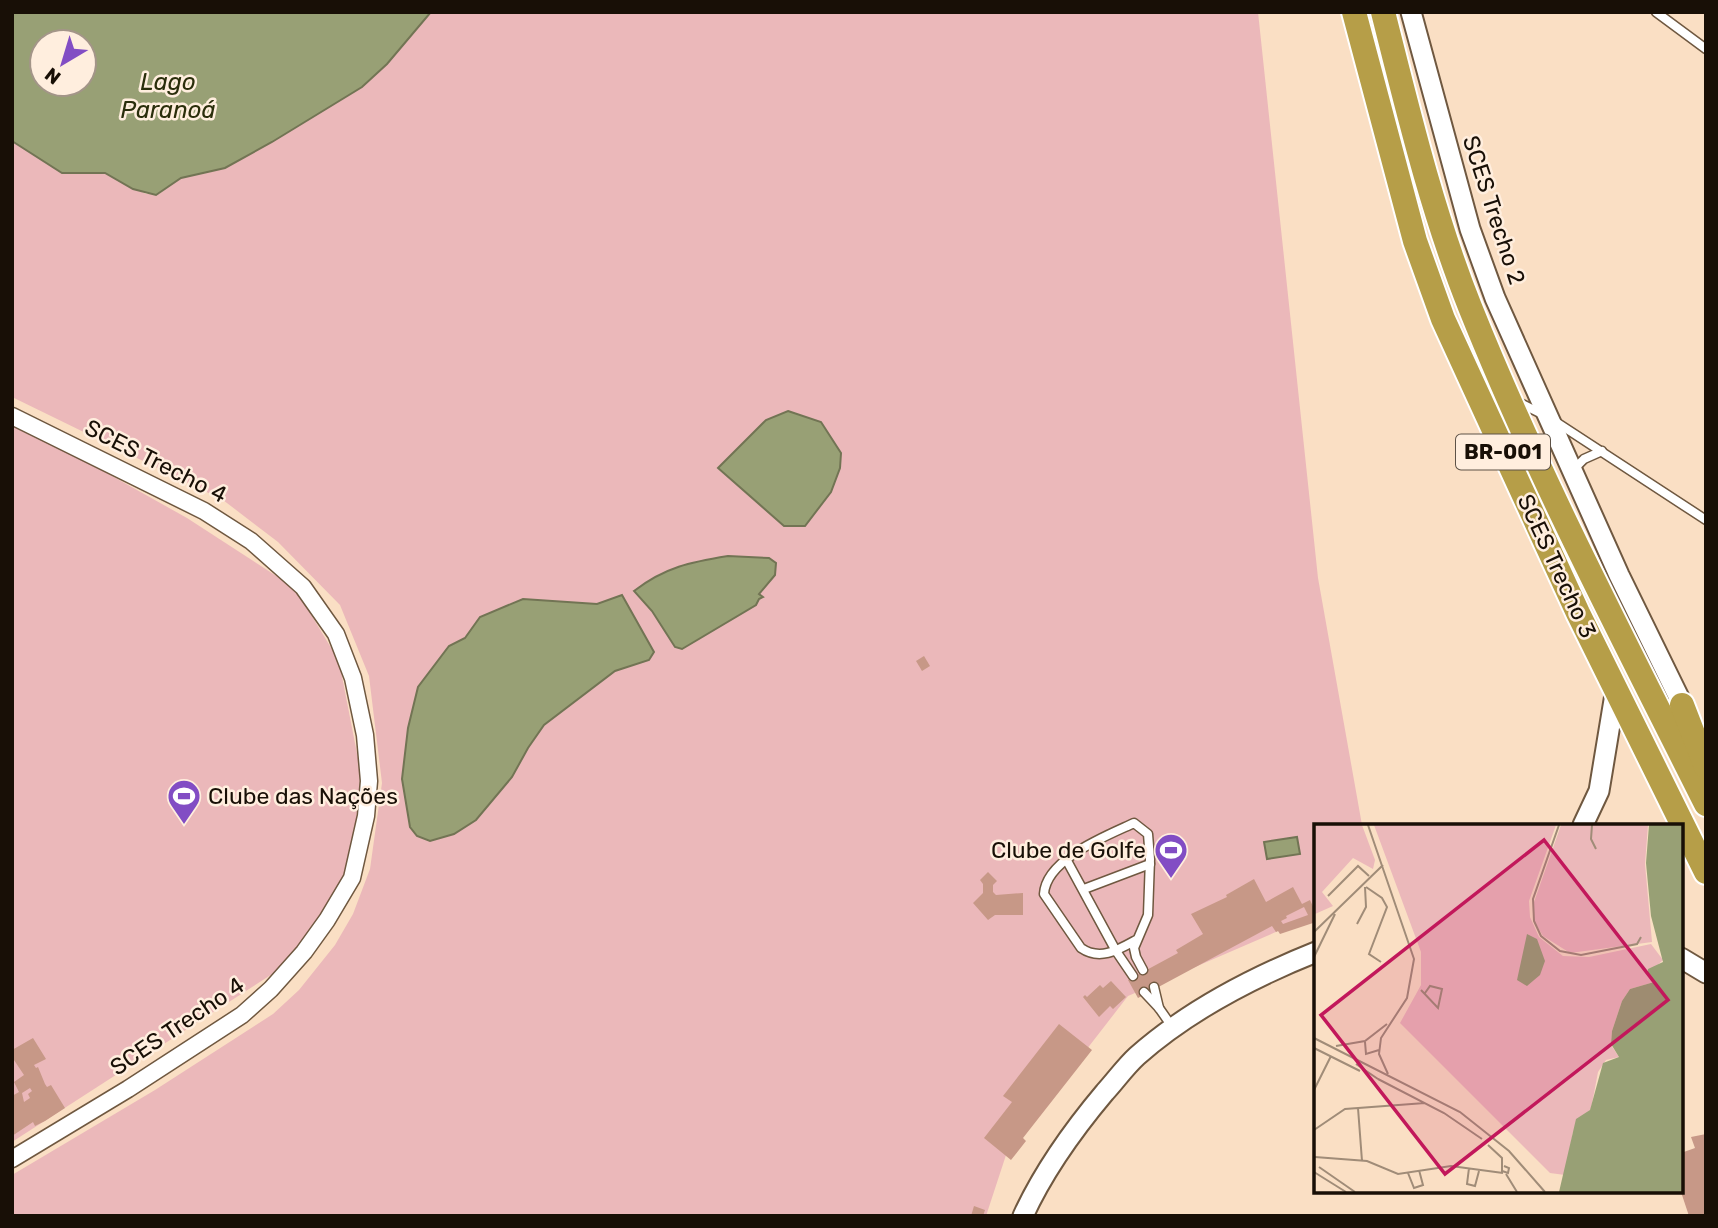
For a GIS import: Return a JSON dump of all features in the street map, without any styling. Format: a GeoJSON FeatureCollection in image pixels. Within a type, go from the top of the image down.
{"type":"FeatureCollection","features":[{"type":"Feature","properties":{"kind":"highway","name":"SCES Trecho 3"},"geometry":{"type":"LineString","coordinates":[[1353,12],[1415,241],[1443,319],[1578,613],[1683,824]]}},
{"type":"Feature","properties":{"kind":"highway","name":"SCES Trecho 3"},"geometry":{"type":"LineString","coordinates":[[1383,12],[1443,233],[1469,305],[1507,397],[1560,511],[1706,804]]}},
{"type":"Feature","properties":{"kind":"highway"},"geometry":{"type":"LineString","coordinates":[[1399,77],[1401,12]]}},
{"type":"Feature","properties":{"kind":"highway"},"geometry":{"type":"LineString","coordinates":[[1682,705],[1706,767]]}},
{"type":"Feature","properties":{"kind":"highway","name":"SCES Trecho 3"},"geometry":{"type":"LineString","coordinates":[[1683,825],[1706,872]]}},
{"type":"Feature","properties":{"kind":"street","name":"SCES Trecho 2"},"geometry":{"type":"LineString","coordinates":[[1411,12],[1471,229],[1495,298],[1619,575],[1682,705],[1706,746]]}},
{"type":"Feature","properties":{"kind":"street","name":"SCES Trecho 4"},"geometry":{"type":"LineString","coordinates":[[12,416],[204,511],[251,541],[303,587],[336,634],[354,678],[369,781],[366,816],[352,878],[327,920],[271,989],[242,1015],[128,1089],[12,1159]]}},
{"type":"Feature","properties":{"kind":"street"},"geometry":{"type":"LineString","coordinates":[[1583,824],[1599,791],[1616,688]]}},
{"type":"Feature","properties":{"kind":"street"},"geometry":{"type":"LineString","coordinates":[[1023,1216],[1064,1144],[1137,1057],[1172,1028],[1244,984],[1314,952]]}},
{"type":"Feature","properties":{"kind":"street"},"geometry":{"type":"LineString","coordinates":[[1683,959],[1706,972]]}},
{"type":"Feature","properties":{"kind":"lane"},"geometry":{"type":"LineString","coordinates":[[1656,12],[1706,49]]}},
{"type":"Feature","properties":{"kind":"lane"},"geometry":{"type":"LineString","coordinates":[[1507,397],[1548,417],[1706,520]]}},
{"type":"Feature","properties":{"kind":"lane"},"geometry":{"type":"LineString","coordinates":[[1572,471],[1584,459],[1602,451]]}},
{"type":"Feature","properties":{"kind":"lane"},"geometry":{"type":"LineString","coordinates":[[1136,940],[1116,951],[1096,955],[1081,948],[1045,898],[1044,889],[1066,859],[1085,845],[1134,823],[1148,834],[1150,864],[1148,915],[1134,948],[1143,970]]}},
{"type":"Feature","properties":{"kind":"lane"},"geometry":{"type":"LineString","coordinates":[[1066,859],[1116,951],[1133,976]]}},
{"type":"Feature","properties":{"kind":"lane"},"geometry":{"type":"LineString","coordinates":[[1084,889],[1150,864]]}},
{"type":"Feature","properties":{"kind":"lane"},"geometry":{"type":"LineString","coordinates":[[1154,987],[1159,1008]]}},
{"type":"Feature","properties":{"kind":"lane"},"geometry":{"type":"LineString","coordinates":[[1144,992],[1172,1028]]}},
{"type":"Feature","properties":{"kind":"shaded area"},"geometry":{"type":"Polygon","coordinates":[[[431,12],[1258,12],[1318,578],[1362,824],[1314,824],[1314,915],[1128,996],[1007,1152],[986,1216],[12,1216],[12,1175],[155,1090],[273,1014],[299,990],[335,945],[353,914],[370,869],[382,783],[369,676],[340,605],[278,542],[223,500],[12,397],[12,141],[62,173],[105,173],[146,194],[159,194],[181,178],[225,168],[272,142],[361,87],[387,64],[431,12]]]}},
{"type":"Feature","properties":{"kind":"shaded area","name":"Clube das Nações"},"geometry":{"type":"Polygon","coordinates":[[[12,420],[187,518],[295,588],[339,661],[361,774],[350,877],[294,960],[12,1142],[12,420]]]}},
{"type":"Feature","properties":{"kind":"water","name":"Lago Paranoá"},"geometry":{"type":"Polygon","coordinates":[[[12,12],[431,12],[387,64],[362,87],[225,168],[181,178],[156,195],[133,189],[105,173],[62,173],[12,141],[12,12]]]}},
{"type":"Feature","properties":{"kind":"water"},"geometry":{"type":"Polygon","coordinates":[[[788,411],[821,422],[841,453],[840,468],[831,492],[805,526],[784,526],[718,468],[766,420],[788,411]]]}},
{"type":"Feature","properties":{"kind":"water"},"geometry":{"type":"Polygon","coordinates":[[[728,556],[769,558],[776,563],[775,575],[759,594],[763,597],[756,605],[682,649],[675,647],[652,611],[634,591],[657,576],[679,567],[728,556]]]}},
{"type":"Feature","properties":{"kind":"water"},"geometry":{"type":"Polygon","coordinates":[[[622,595],[654,652],[649,660],[615,671],[544,725],[512,777],[476,820],[454,834],[430,841],[417,836],[410,827],[402,779],[408,728],[418,687],[449,646],[465,638],[480,617],[523,599],[597,604],[622,595]]]}},
{"type":"Feature","properties":{"kind":"water"},"geometry":{"type":"Polygon","coordinates":[[[1297,837],[1300,854],[1267,859],[1264,842],[1297,837]]]}},
{"type":"Feature","properties":{"kind":"building"},"geometry":{"type":"Polygon","coordinates":[[[924,656],[930,666],[922,671],[916,661],[924,656]]]}},
{"type":"Feature","properties":{"kind":"building"},"geometry":{"type":"Polygon","coordinates":[[[988,872],[997,881],[993,885],[996,895],[1023,893],[1023,915],[995,915],[988,920],[973,903],[983,893],[980,880],[988,872]]]}},
{"type":"Feature","properties":{"kind":"building"},"geometry":{"type":"Polygon","coordinates":[[[1254,879],[1266,902],[1293,887],[1302,904],[1310,900],[1314,909],[1314,923],[1280,934],[1272,926],[1138,998],[1128,980],[1178,953],[1176,950],[1203,934],[1191,914],[1227,897],[1226,895],[1254,879]],[[1304,907],[1286,916],[1287,918],[1281,921],[1283,924],[1308,915],[1304,907]]]}},
{"type":"Feature","properties":{"kind":"building"},"geometry":{"type":"Polygon","coordinates":[[[1111,981],[1126,997],[1113,1009],[1110,1006],[1099,1017],[1083,997],[1087,997],[1100,985],[1103,988],[1111,981]]]}},
{"type":"Feature","properties":{"kind":"building"},"geometry":{"type":"Polygon","coordinates":[[[1059,1024],[1092,1050],[1023,1138],[1026,1141],[1011,1160],[984,1138],[1012,1102],[1003,1096],[1059,1024]]]}},
{"type":"Feature","properties":{"kind":"building"},"geometry":{"type":"Polygon","coordinates":[[[33,1038],[46,1059],[34,1065],[38,1067],[47,1087],[51,1085],[65,1108],[35,1126],[33,1122],[12,1136],[12,1096],[19,1092],[14,1082],[24,1075],[12,1057],[12,1050],[33,1038]],[[30,1088],[22,1093],[24,1102],[30,1098],[28,1094],[32,1091],[30,1088]]]}},
{"type":"Feature","properties":{"kind":"building"},"geometry":{"type":"Polygon","coordinates":[[[1706,1134],[1706,1216],[1689,1216],[1681,1193],[1683,1152],[1695,1148],[1691,1137],[1706,1134]]]}},
{"type":"Feature","properties":{"kind":"building"},"geometry":{"type":"Polygon","coordinates":[[[974,1206],[985,1210],[983,1216],[971,1216],[974,1206]]]}},
{"type":"Feature","properties":{"kind":"place","name":"Clube das Nações"},"geometry":{"type":"Point","coordinates":[184,826]}},
{"type":"Feature","properties":{"kind":"place","name":"Clube de Golfe"},"geometry":{"type":"Point","coordinates":[1171,880]}}]}
